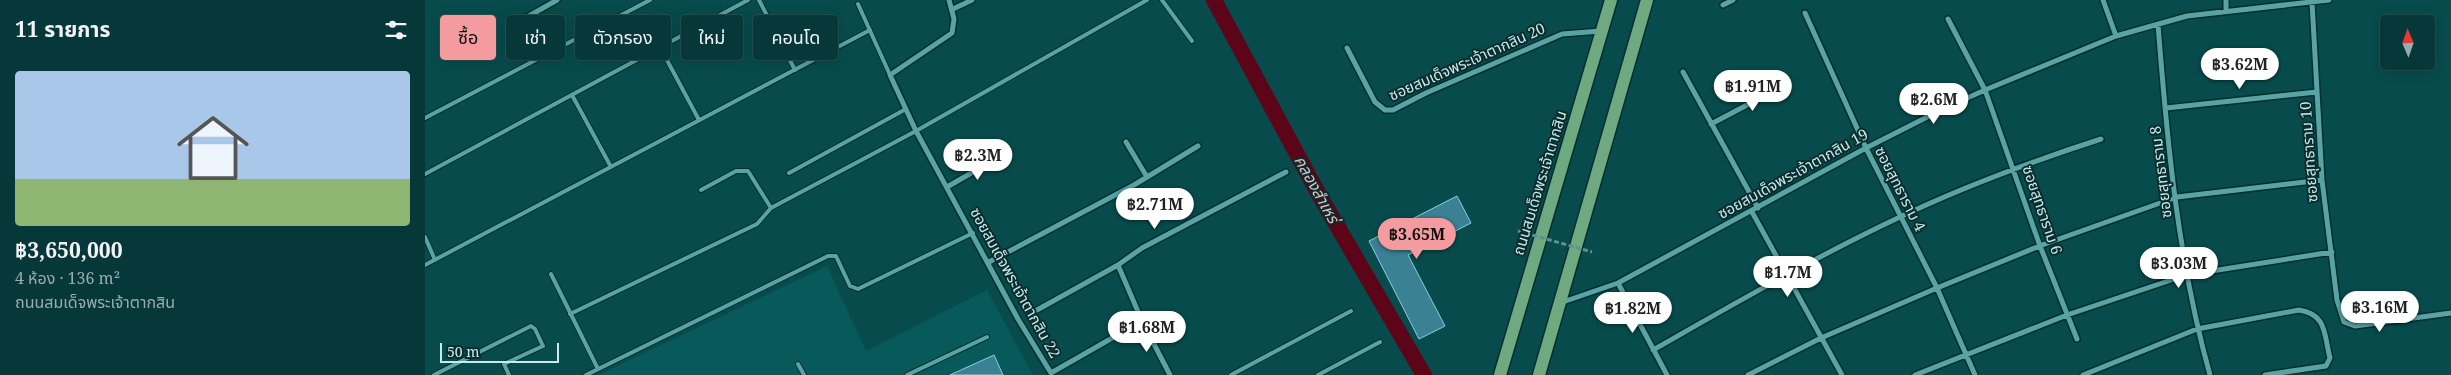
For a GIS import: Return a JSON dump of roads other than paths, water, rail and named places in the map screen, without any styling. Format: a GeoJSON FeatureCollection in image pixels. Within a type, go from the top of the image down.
{"type":"FeatureCollection","features":[{"type":"Feature","properties":{"kind":"main road","name":"ถนนสมเด็จพระเจ้าตากสิน"},"geometry":{"type":"LineString","coordinates":[[1500,375],[1611,0]]}},
{"type":"Feature","properties":{"kind":"main road"},"geometry":{"type":"LineString","coordinates":[[1539,375],[1647,0]]}},
{"type":"Feature","properties":{"kind":"street"},"geometry":{"type":"LineString","coordinates":[[531,15],[557,0]]}},
{"type":"Feature","properties":{"kind":"street"},"geometry":{"type":"LineString","coordinates":[[889,75],[951,34],[954,20],[953,9],[949,0]]}},
{"type":"Feature","properties":{"kind":"street"},"geometry":{"type":"LineString","coordinates":[[953,9],[971,0]]}},
{"type":"Feature","properties":{"kind":"street"},"geometry":{"type":"LineString","coordinates":[[1723,5],[1733,0]]}},
{"type":"Feature","properties":{"kind":"street"},"geometry":{"type":"LineString","coordinates":[[2103,0],[2116,36]]}},
{"type":"Feature","properties":{"kind":"street"},"geometry":{"type":"LineString","coordinates":[[2226,0],[2226,11]]}},
{"type":"Feature","properties":{"kind":"street","name":"ซอยสมเด็จพระเจ้าตากสิน 19"},"geometry":{"type":"LineString","coordinates":[[1560,303],[1618,283],[1752,212],[1866,148],[1985,90],[2116,36],[2187,16],[2329,0]]}},
{"type":"Feature","properties":{"kind":"street","name":"ซอยสุทธาราม 10"},"geometry":{"type":"LineString","coordinates":[[2312,2],[2322,180],[2337,300],[2345,322],[2355,326],[2451,313]]}},
{"type":"Feature","properties":{"kind":"street","name":"ซอยสุทธาราม 4"},"geometry":{"type":"LineString","coordinates":[[1805,13],[1866,148],[1937,288],[1975,375]]}},
{"type":"Feature","properties":{"kind":"street","name":"ซอยสุทธาราม 6"},"geometry":{"type":"LineString","coordinates":[[1948,20],[1985,90],[2040,246],[2077,338]]}},
{"type":"Feature","properties":{"kind":"street","name":"ซอยสุทธาราม 8"},"geometry":{"type":"LineString","coordinates":[[2158,24],[2186,275],[2197,329],[2210,375]]}},
{"type":"Feature","properties":{"kind":"street","name":"ซอยสมเด็จพระเจ้าตากสิน 20"},"geometry":{"type":"LineString","coordinates":[[1347,48],[1375,102],[1385,110],[1393,110],[1452,81],[1562,34],[1602,31]]}},
{"type":"Feature","properties":{"kind":"street"},"geometry":{"type":"LineString","coordinates":[[1683,72],[1758,208]]}},
{"type":"Feature","properties":{"kind":"street","name":"ซอยสมเด็จพระเจ้าตากสิน 22"},"geometry":{"type":"LineString","coordinates":[[889,75],[916,131],[1049,374],[1142,321]]}},
{"type":"Feature","properties":{"kind":"street"},"geometry":{"type":"LineString","coordinates":[[1711,124],[1787,84]]}},
{"type":"Feature","properties":{"kind":"street"},"geometry":{"type":"LineString","coordinates":[[2166,108],[2317,92]]}},
{"type":"Feature","properties":{"kind":"street"},"geometry":{"type":"LineString","coordinates":[[1653,350],[1786,275],[1900,217],[2013,168],[2101,139]]}},
{"type":"Feature","properties":{"kind":"street"},"geometry":{"type":"LineString","coordinates":[[1126,142],[1147,177]]}},
{"type":"Feature","properties":{"kind":"street"},"geometry":{"type":"LineString","coordinates":[[989,262],[1147,177],[1198,146]]}},
{"type":"Feature","properties":{"kind":"street"},"geometry":{"type":"LineString","coordinates":[[947,187],[999,157]]}},
{"type":"Feature","properties":{"kind":"street"},"geometry":{"type":"LineString","coordinates":[[1037,310],[1117,265],[1142,248],[1286,172]]}},
{"type":"Feature","properties":{"kind":"street"},"geometry":{"type":"LineString","coordinates":[[1749,375],[1821,338],[1937,288],[2040,246],[2177,197],[2322,180]]}},
{"type":"Feature","properties":{"kind":"street"},"geometry":{"type":"LineString","coordinates":[[1752,212],[1841,375]]}},
{"type":"Feature","properties":{"kind":"street"},"geometry":{"type":"LineString","coordinates":[[1915,375],[2067,315],[2186,275],[2332,252]]}},
{"type":"Feature","properties":{"kind":"street"},"geometry":{"type":"LineString","coordinates":[[1117,265],[1142,321],[1170,375]]}},
{"type":"Feature","properties":{"kind":"street"},"geometry":{"type":"LineString","coordinates":[[1618,283],[1667,375]]}},
{"type":"Feature","properties":{"kind":"street"},"geometry":{"type":"LineString","coordinates":[[2083,375],[2094,373],[2197,329],[2299,310],[2311,312],[2320,319],[2330,358],[2326,366],[2265,375]]}},
{"type":"Feature","properties":{"kind":"lane"},"geometry":{"type":"LineString","coordinates":[[425,118],[650,0]]}},
{"type":"Feature","properties":{"kind":"lane"},"geometry":{"type":"LineString","coordinates":[[671,41],[748,0]]}},
{"type":"Feature","properties":{"kind":"lane"},"geometry":{"type":"LineString","coordinates":[[759,0],[795,70]]}},
{"type":"Feature","properties":{"kind":"lane"},"geometry":{"type":"LineString","coordinates":[[571,314],[757,224],[771,208],[916,131],[1147,0]]}},
{"type":"Feature","properties":{"kind":"lane"},"geometry":{"type":"LineString","coordinates":[[1162,0],[1192,41]]}},
{"type":"Feature","properties":{"kind":"lane"},"geometry":{"type":"LineString","coordinates":[[858,4],[889,75]]}},
{"type":"Feature","properties":{"kind":"lane"},"geometry":{"type":"LineString","coordinates":[[425,265],[870,30]]}},
{"type":"Feature","properties":{"kind":"lane"},"geometry":{"type":"LineString","coordinates":[[425,174],[636,60]]}},
{"type":"Feature","properties":{"kind":"lane"},"geometry":{"type":"LineString","coordinates":[[667,60],[699,120]]}},
{"type":"Feature","properties":{"kind":"lane"},"geometry":{"type":"LineString","coordinates":[[571,95],[611,167]]}},
{"type":"Feature","properties":{"kind":"lane"},"geometry":{"type":"LineString","coordinates":[[789,173],[906,109]]}},
{"type":"Feature","properties":{"kind":"lane"},"geometry":{"type":"LineString","coordinates":[[701,190],[741,169],[747,171],[752,176],[771,208]]}},
{"type":"Feature","properties":{"kind":"lane"},"geometry":{"type":"LineString","coordinates":[[586,375],[827,256],[836,256],[850,286],[858,289],[973,233]]}},
{"type":"Feature","properties":{"kind":"lane"},"geometry":{"type":"LineString","coordinates":[[425,237],[435,260]]}},
{"type":"Feature","properties":{"kind":"lane"},"geometry":{"type":"LineString","coordinates":[[551,274],[598,370]]}},
{"type":"Feature","properties":{"kind":"lane"},"geometry":{"type":"LineString","coordinates":[[1231,375],[1351,311]]}},
{"type":"Feature","properties":{"kind":"lane"},"geometry":{"type":"LineString","coordinates":[[434,375],[531,326],[535,329],[543,346],[504,364],[509,375]]}},
{"type":"Feature","properties":{"kind":"lane"},"geometry":{"type":"LineString","coordinates":[[907,375],[987,337]]}},
{"type":"Feature","properties":{"kind":"lane"},"geometry":{"type":"LineString","coordinates":[[1318,375],[1380,342]]}},
{"type":"Feature","properties":{"kind":"lane"},"geometry":{"type":"LineString","coordinates":[[798,364],[803,375]]}},
{"type":"Feature","properties":{"kind":"waterway","name":"คลองสำเหร่"},"geometry":{"type":"LineString","coordinates":[[1214,0],[1318,193],[1424,375]]}}]}
